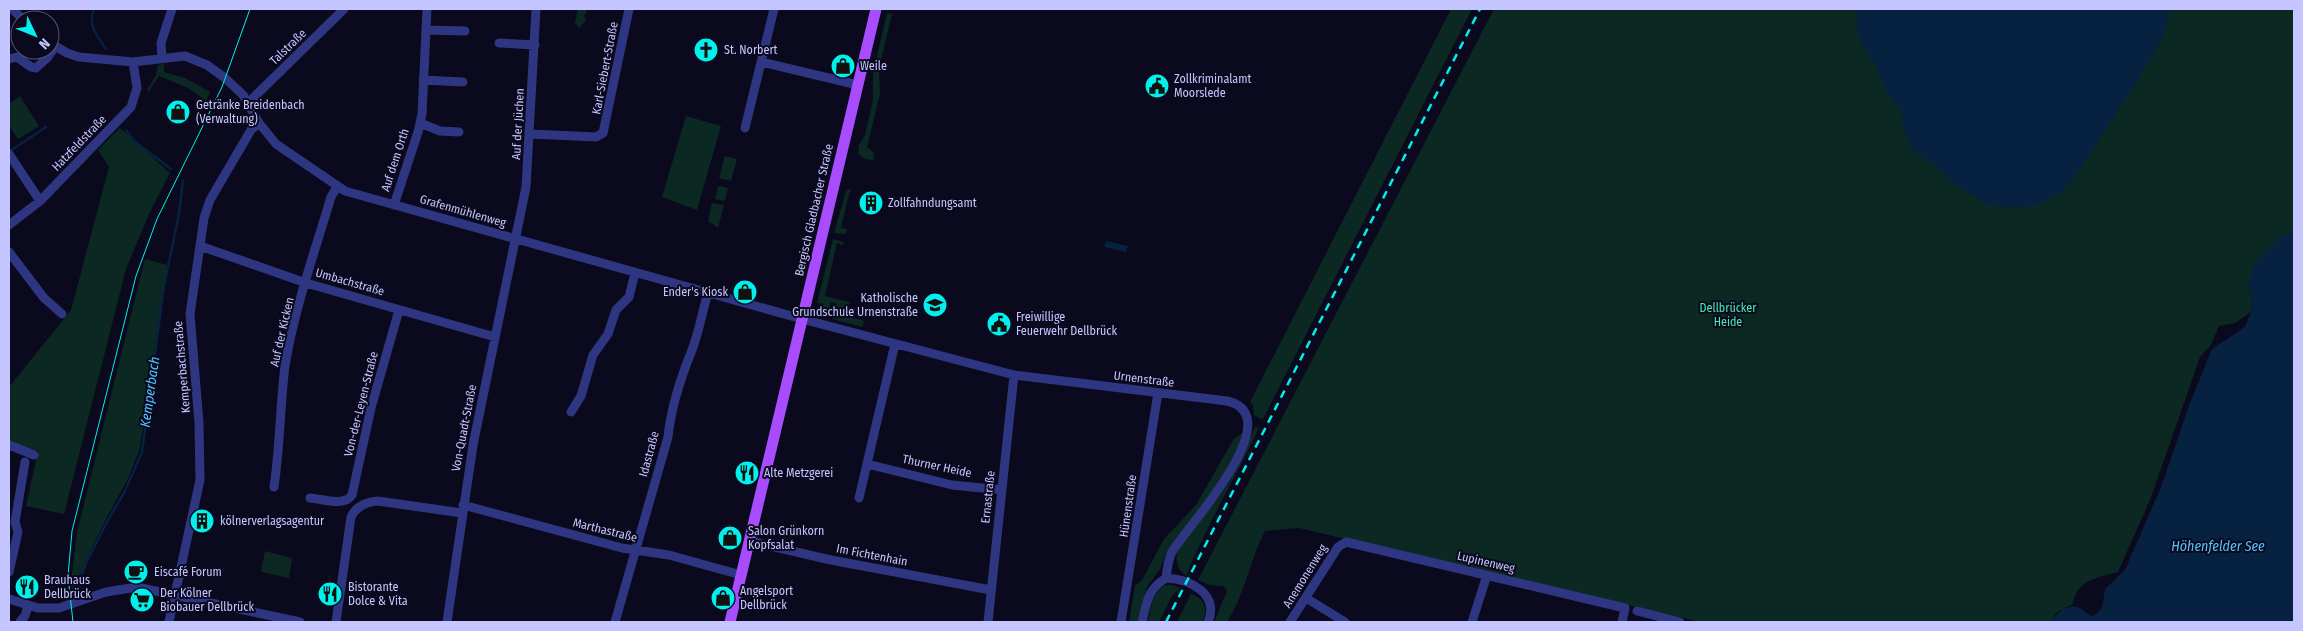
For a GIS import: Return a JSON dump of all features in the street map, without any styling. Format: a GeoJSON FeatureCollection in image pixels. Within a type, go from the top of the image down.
{"type":"FeatureCollection","features":[{"type":"Feature","properties":{"kind":"main road","name":"Bergisch Gladbacher Straße"},"geometry":{"type":"LineString","coordinates":[[730,622],[876,9]]}},
{"type":"Feature","properties":{"kind":"street"},"geometry":{"type":"LineString","coordinates":[[162,58],[161,43],[172,9]]}},
{"type":"Feature","properties":{"kind":"street","name":"Talstraße"},"geometry":{"type":"LineString","coordinates":[[248,103],[343,9]]}},
{"type":"Feature","properties":{"kind":"street","name":"Auf dem Orth"},"geometry":{"type":"LineString","coordinates":[[394,205],[420,123],[427,9]]}},
{"type":"Feature","properties":{"kind":"street","name":"Auf der Jüchen"},"geometry":{"type":"LineString","coordinates":[[515,239],[524,201],[530,134],[536,9]]}},
{"type":"Feature","properties":{"kind":"street","name":"Karl-Siebert-Straße"},"geometry":{"type":"LineString","coordinates":[[530,134],[596,138],[603,133],[629,9]]}},
{"type":"Feature","properties":{"kind":"street"},"geometry":{"type":"LineString","coordinates":[[745,128],[774,9]]}},
{"type":"Feature","properties":{"kind":"street"},"geometry":{"type":"LineString","coordinates":[[426,30],[465,31]]}},
{"type":"Feature","properties":{"kind":"street"},"geometry":{"type":"LineString","coordinates":[[499,43],[535,45]]}},
{"type":"Feature","properties":{"kind":"street","name":"Grafenmühlenweg"},"geometry":{"type":"LineString","coordinates":[[60,49],[79,57],[133,62],[185,56],[207,65],[237,89],[248,103],[259,123],[276,144],[345,191],[802,319]]}},
{"type":"Feature","properties":{"kind":"street"},"geometry":{"type":"LineString","coordinates":[[20,60],[36,68],[45,60]]}},
{"type":"Feature","properties":{"kind":"street","name":"Hatzfeldstraße"},"geometry":{"type":"LineString","coordinates":[[9,225],[40,201],[131,106],[137,88],[133,62]]}},
{"type":"Feature","properties":{"kind":"street"},"geometry":{"type":"LineString","coordinates":[[761,62],[858,85]]}},
{"type":"Feature","properties":{"kind":"street"},"geometry":{"type":"LineString","coordinates":[[423,80],[463,82]]}},
{"type":"Feature","properties":{"kind":"street","name":"Kemperbachstraße"},"geometry":{"type":"LineString","coordinates":[[169,622],[200,480],[199,423],[190,314],[204,218],[210,200],[251,130],[259,123]]}},
{"type":"Feature","properties":{"kind":"street","name":"Auf dem Orth"},"geometry":{"type":"LineString","coordinates":[[420,123],[440,131],[459,132]]}},
{"type":"Feature","properties":{"kind":"street"},"geometry":{"type":"LineString","coordinates":[[9,155],[40,201]]}},
{"type":"Feature","properties":{"kind":"street","name":"Auf der Kicken"},"geometry":{"type":"LineString","coordinates":[[274,487],[279,454],[286,366],[306,283],[331,197],[337,187]]}},
{"type":"Feature","properties":{"kind":"street","name":"Von-Quadt-Straße"},"geometry":{"type":"LineString","coordinates":[[447,622],[474,437],[515,239]]}},
{"type":"Feature","properties":{"kind":"street","name":"Umbachstraße"},"geometry":{"type":"LineString","coordinates":[[200,246],[306,283],[495,337]]}},
{"type":"Feature","properties":{"kind":"street"},"geometry":{"type":"LineString","coordinates":[[9,252],[44,298],[62,314]]}},
{"type":"Feature","properties":{"kind":"street"},"geometry":{"type":"LineString","coordinates":[[571,412],[581,396],[593,355],[604,342],[616,310],[629,297],[636,273]]}},
{"type":"Feature","properties":{"kind":"street","name":"Idastraße"},"geometry":{"type":"LineString","coordinates":[[615,622],[668,437],[669,423],[686,362],[692,349],[708,293]]}},
{"type":"Feature","properties":{"kind":"street","name":"Von-der-Leyen-Straße"},"geometry":{"type":"LineString","coordinates":[[310,498],[346,502],[352,495],[372,408],[399,310]]}},
{"type":"Feature","properties":{"kind":"street","name":"Urnenstraße"},"geometry":{"type":"LineString","coordinates":[[802,319],[1014,375],[1233,403],[1242,410],[1248,425],[1242,449],[1225,481],[1172,552],[1166,578]]}},
{"type":"Feature","properties":{"kind":"street"},"geometry":{"type":"LineString","coordinates":[[859,498],[895,344]]}},
{"type":"Feature","properties":{"kind":"street","name":"Ernastraße"},"geometry":{"type":"LineString","coordinates":[[988,622],[1014,375]]}},
{"type":"Feature","properties":{"kind":"street","name":"Hünenstraße"},"geometry":{"type":"LineString","coordinates":[[1121,622],[1158,393]]}},
{"type":"Feature","properties":{"kind":"street"},"geometry":{"type":"LineString","coordinates":[[9,445],[34,454]]}},
{"type":"Feature","properties":{"kind":"street"},"geometry":{"type":"LineString","coordinates":[[9,572],[18,532],[15,522],[25,462]]}},
{"type":"Feature","properties":{"kind":"street","name":"Thurner Heide"},"geometry":{"type":"LineString","coordinates":[[867,464],[952,484],[1002,490]]}},
{"type":"Feature","properties":{"kind":"street","name":"Marthastraße"},"geometry":{"type":"LineString","coordinates":[[336,622],[352,514],[366,503],[378,501],[463,509],[635,550],[669,555],[741,575]]}},
{"type":"Feature","properties":{"kind":"street","name":"Im Fichtenhain"},"geometry":{"type":"LineString","coordinates":[[750,541],[840,562],[992,590]]}},
{"type":"Feature","properties":{"kind":"street","name":"Lupinenweg"},"geometry":{"type":"LineString","coordinates":[[1342,543],[1346,542],[1625,608],[1622,622]]}},
{"type":"Feature","properties":{"kind":"street","name":"Anemonenweg"},"geometry":{"type":"LineString","coordinates":[[1290,622],[1342,543]]}},
{"type":"Feature","properties":{"kind":"street"},"geometry":{"type":"LineString","coordinates":[[1472,622],[1487,575]]}},
{"type":"Feature","properties":{"kind":"street"},"geometry":{"type":"LineString","coordinates":[[1142,622],[1150,592],[1155,585],[1166,578],[1183,582],[1207,596],[1212,607],[1208,622]]}},
{"type":"Feature","properties":{"kind":"street"},"geometry":{"type":"LineString","coordinates":[[9,599],[28,606],[60,608],[106,592],[127,587],[174,594],[300,622]]}},
{"type":"Feature","properties":{"kind":"street"},"geometry":{"type":"LineString","coordinates":[[1306,598],[1345,622]]}},
{"type":"Feature","properties":{"kind":"street"},"geometry":{"type":"LineString","coordinates":[[20,622],[25,616],[28,606]]}},
{"type":"Feature","properties":{"kind":"street"},"geometry":{"type":"LineString","coordinates":[[1637,611],[1680,622]]}},
{"type":"Feature","properties":{"kind":"green space"},"geometry":{"type":"Polygon","coordinates":[[[578,9],[588,9],[584,16],[586,20],[579,28],[575,23],[578,9]]]}},
{"type":"Feature","properties":{"kind":"green space"},"geometry":{"type":"Polygon","coordinates":[[[1451,9],[1472,9],[1263,419],[1254,415],[1253,405],[1250,402],[1451,9]]]}},
{"type":"Feature","properties":{"kind":"green space","name":"Dellbrücker Heide"},"geometry":{"type":"Polygon","coordinates":[[[1494,9],[2294,9],[2294,232],[2282,236],[2248,283],[2252,300],[2251,312],[2235,323],[2219,326],[2211,345],[2200,357],[2150,500],[2118,572],[2083,584],[2075,596],[2073,604],[2056,613],[2051,622],[1700,622],[1299,528],[1265,531],[1243,589],[1227,622],[1214,622],[1227,591],[1223,586],[1210,585],[1198,580],[1494,9]]]}},
{"type":"Feature","properties":{"kind":"green space"},"geometry":{"type":"Polygon","coordinates":[[[887,13],[892,14],[879,69],[880,94],[867,147],[874,153],[873,160],[865,159],[858,154],[859,145],[865,135],[873,100],[873,73],[887,13]]]}},
{"type":"Feature","properties":{"kind":"green space"},"geometry":{"type":"Polygon","coordinates":[[[164,64],[164,72],[185,78],[210,92],[206,101],[188,88],[159,76],[148,92],[147,90],[156,75],[158,65],[164,64]]]}},
{"type":"Feature","properties":{"kind":"green space"},"geometry":{"type":"Polygon","coordinates":[[[20,96],[39,126],[18,139],[9,126],[9,104],[20,96]]]}},
{"type":"Feature","properties":{"kind":"green space"},"geometry":{"type":"Polygon","coordinates":[[[686,116],[721,126],[697,210],[662,197],[686,116]]]}},
{"type":"Feature","properties":{"kind":"green space"},"geometry":{"type":"Polygon","coordinates":[[[120,128],[170,173],[149,214],[126,269],[64,514],[26,506],[38,451],[9,442],[9,387],[71,310],[109,167],[98,150],[120,128]]]}},
{"type":"Feature","properties":{"kind":"green space"},"geometry":{"type":"Polygon","coordinates":[[[725,156],[737,159],[731,181],[719,178],[725,156]]]}},
{"type":"Feature","properties":{"kind":"green space"},"geometry":{"type":"Polygon","coordinates":[[[718,186],[728,188],[725,201],[715,199],[718,186]]]}},
{"type":"Feature","properties":{"kind":"green space"},"geometry":{"type":"Polygon","coordinates":[[[852,189],[849,194],[841,228],[847,229],[846,234],[834,233],[846,191],[852,189]]]}},
{"type":"Feature","properties":{"kind":"green space"},"geometry":{"type":"Polygon","coordinates":[[[712,203],[724,205],[718,228],[708,221],[712,203]]]}},
{"type":"Feature","properties":{"kind":"green space"},"geometry":{"type":"Polygon","coordinates":[[[833,239],[844,242],[843,245],[837,243],[825,296],[850,302],[847,316],[864,321],[862,327],[832,319],[834,314],[842,315],[843,309],[836,306],[836,303],[831,302],[828,312],[823,309],[823,304],[817,303],[833,239]]]}},
{"type":"Feature","properties":{"kind":"green space"},"geometry":{"type":"Polygon","coordinates":[[[145,259],[167,265],[140,448],[128,479],[84,565],[87,566],[79,583],[82,591],[73,594],[71,582],[77,532],[145,259]]]}},
{"type":"Feature","properties":{"kind":"green space"},"geometry":{"type":"Polygon","coordinates":[[[1255,427],[1259,428],[1204,536],[1186,576],[1177,564],[1179,549],[1222,493],[1236,469],[1255,427]]]}},
{"type":"Feature","properties":{"kind":"green space"},"geometry":{"type":"Polygon","coordinates":[[[1242,433],[1243,436],[1229,467],[1212,495],[1166,554],[1160,569],[1147,587],[1137,622],[1129,622],[1135,586],[1142,580],[1164,539],[1196,505],[1233,440],[1242,433]]]}},
{"type":"Feature","properties":{"kind":"green space"},"geometry":{"type":"Polygon","coordinates":[[[265,551],[292,558],[289,578],[261,572],[265,551]]]}},
{"type":"Feature","properties":{"kind":"green space"},"geometry":{"type":"Polygon","coordinates":[[[1165,585],[1173,585],[1180,588],[1172,596],[1159,622],[1148,622],[1151,606],[1157,592],[1165,585]]]}},
{"type":"Feature","properties":{"kind":"green space"},"geometry":{"type":"Polygon","coordinates":[[[1191,594],[1203,602],[1205,613],[1202,622],[1177,622],[1191,594]]]}},
{"type":"Feature","properties":{"kind":"water"},"geometry":{"type":"Polygon","coordinates":[[[1857,9],[2170,9],[2166,28],[2154,54],[2083,165],[2060,194],[2038,205],[2015,207],[1989,206],[1949,180],[1911,148],[1903,127],[1902,113],[1888,94],[1875,63],[1861,44],[1857,32],[1857,9]]]}},
{"type":"Feature","properties":{"kind":"water","name":"Höhenfelder See"},"geometry":{"type":"Polygon","coordinates":[[[2294,232],[2294,622],[2051,622],[2065,608],[2077,607],[2094,616],[2102,608],[2105,589],[2125,570],[2161,487],[2190,403],[2212,349],[2245,327],[2251,312],[2252,300],[2248,283],[2256,262],[2282,236],[2294,232]]]}},
{"type":"Feature","properties":{"kind":"water"},"geometry":{"type":"Polygon","coordinates":[[[1106,241],[1128,246],[1126,252],[1104,247],[1106,241]]]}},
{"type":"Feature","properties":{"kind":"waterway"},"geometry":{"type":"LineString","coordinates":[[94,9],[92,25],[96,35],[106,49]]}},
{"type":"Feature","properties":{"kind":"waterway"},"geometry":{"type":"LineString","coordinates":[[10,151],[46,127]]}},
{"type":"Feature","properties":{"kind":"waterway","name":"Kemperbach"},"geometry":{"type":"LineString","coordinates":[[126,130],[134,141],[171,169]]}},
{"type":"Feature","properties":{"kind":"waterway","name":"Kemperbach"},"geometry":{"type":"LineString","coordinates":[[80,591],[79,577],[124,493],[142,452],[164,286],[179,214],[183,180]]}},
{"type":"Feature","properties":{"kind":"tram line"},"geometry":{"type":"LineString","coordinates":[[73,622],[68,576],[72,531],[136,276],[157,219],[222,87],[250,9]]}},
{"type":"Feature","properties":{"kind":"railway"},"geometry":{"type":"LineString","coordinates":[[1166,622],[1480,9]]}},
{"type":"Feature","properties":{"kind":"place","name":"St. Norbert"},"geometry":{"type":"Point","coordinates":[706,50]}},
{"type":"Feature","properties":{"kind":"place","name":"Weile"},"geometry":{"type":"Point","coordinates":[843,66]}},
{"type":"Feature","properties":{"kind":"place","name":"Zollkriminalamt Moorslede"},"geometry":{"type":"Point","coordinates":[1157,86]}},
{"type":"Feature","properties":{"kind":"place","name":"Getränke Breidenbach (Verwaltung)"},"geometry":{"type":"Point","coordinates":[178,112]}},
{"type":"Feature","properties":{"kind":"place","name":"Zollfahndungsamt"},"geometry":{"type":"Point","coordinates":[871,203]}},
{"type":"Feature","properties":{"kind":"place","name":"Ender's Kiosk"},"geometry":{"type":"Point","coordinates":[745,292]}},
{"type":"Feature","properties":{"kind":"place","name":"Katholische Grundschule Urnenstraße"},"geometry":{"type":"Point","coordinates":[935,305]}},
{"type":"Feature","properties":{"kind":"place","name":"Freiwillige Feuerwehr Dellbrück"},"geometry":{"type":"Point","coordinates":[999,324]}},
{"type":"Feature","properties":{"kind":"place","name":"Alte Metzgerei"},"geometry":{"type":"Point","coordinates":[747,473]}},
{"type":"Feature","properties":{"kind":"place","name":"kölnerverlagsagentur"},"geometry":{"type":"Point","coordinates":[202,521]}},
{"type":"Feature","properties":{"kind":"place","name":"Salon Grünkorn Kopfsalat"},"geometry":{"type":"Point","coordinates":[730,538]}},
{"type":"Feature","properties":{"kind":"place","name":"Eiscafé Forum"},"geometry":{"type":"Point","coordinates":[136,572]}},
{"type":"Feature","properties":{"kind":"place","name":"Brauhaus Dellbrück"},"geometry":{"type":"Point","coordinates":[27,587]}},
{"type":"Feature","properties":{"kind":"place","name":"Bistorante Dolce & Vita"},"geometry":{"type":"Point","coordinates":[330,594]}},
{"type":"Feature","properties":{"kind":"place","name":"Angelsport Dellbrück"},"geometry":{"type":"Point","coordinates":[723,598]}},
{"type":"Feature","properties":{"kind":"place","name":"Der Kölner Biobauer Dellbrück"},"geometry":{"type":"Point","coordinates":[142,600]}}]}
